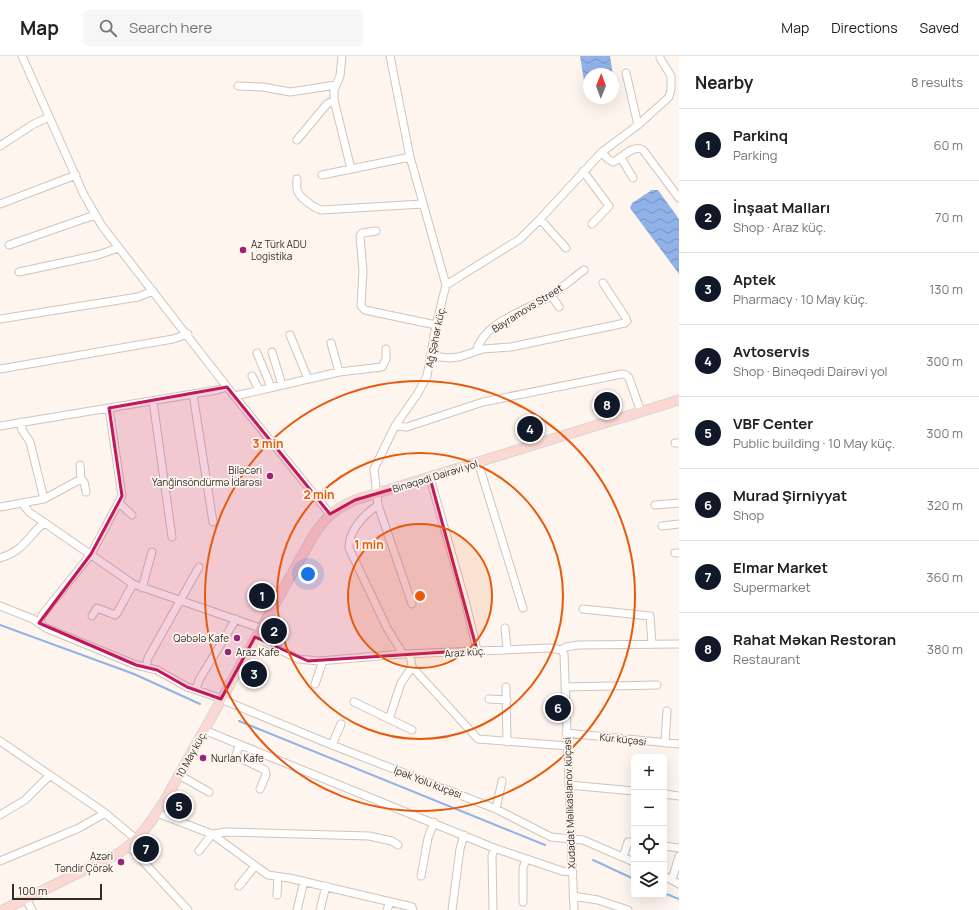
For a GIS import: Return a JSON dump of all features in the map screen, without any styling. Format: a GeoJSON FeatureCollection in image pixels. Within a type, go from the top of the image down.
{"type":"FeatureCollection","features":[{"type":"Feature","properties":{"kind":"main road","name":"Binəqədi Dairəvi yol"},"geometry":{"type":"LineString","coordinates":[[255,637],[317,529],[330,514],[346,504],[679,400]]}},
{"type":"Feature","properties":{"kind":"main road","name":"10 May küç."},"geometry":{"type":"LineString","coordinates":[[3,910],[129,846],[137,840],[157,813],[255,637]]}},
{"type":"Feature","properties":{"kind":"street"},"geometry":{"type":"LineString","coordinates":[[22,56],[95,215],[118,248],[188,334],[227,387],[330,514]]}},
{"type":"Feature","properties":{"kind":"street"},"geometry":{"type":"LineString","coordinates":[[342,56],[340,76],[336,85],[334,100],[352,169]]}},
{"type":"Feature","properties":{"kind":"street","name":"Ağ Şəhər küç."},"geometry":{"type":"LineString","coordinates":[[390,56],[410,157],[446,285],[424,383],[395,426],[374,469],[378,505],[412,604]]}},
{"type":"Feature","properties":{"kind":"street"},"geometry":{"type":"LineString","coordinates":[[446,285],[520,239],[540,220],[582,171],[602,152],[638,125],[670,93],[671,76],[660,58]]}},
{"type":"Feature","properties":{"kind":"street"},"geometry":{"type":"LineString","coordinates":[[626,73],[638,125]]}},
{"type":"Feature","properties":{"kind":"street"},"geometry":{"type":"LineString","coordinates":[[238,86],[263,87],[290,92],[336,85]]}},
{"type":"Feature","properties":{"kind":"street"},"geometry":{"type":"LineString","coordinates":[[297,140],[327,104],[334,100]]}},
{"type":"Feature","properties":{"kind":"street"},"geometry":{"type":"LineString","coordinates":[[0,146],[32,125],[49,117]]}},
{"type":"Feature","properties":{"kind":"street"},"geometry":{"type":"LineString","coordinates":[[602,152],[610,161],[613,162],[635,148],[643,150],[679,198]]}},
{"type":"Feature","properties":{"kind":"street"},"geometry":{"type":"LineString","coordinates":[[322,176],[410,157]]}},
{"type":"Feature","properties":{"kind":"street"},"geometry":{"type":"LineString","coordinates":[[621,158],[633,178]]}},
{"type":"Feature","properties":{"kind":"street"},"geometry":{"type":"LineString","coordinates":[[582,171],[609,206],[592,224]]}},
{"type":"Feature","properties":{"kind":"street"},"geometry":{"type":"LineString","coordinates":[[0,204],[76,175]]}},
{"type":"Feature","properties":{"kind":"street"},"geometry":{"type":"LineString","coordinates":[[297,179],[297,190],[299,194],[316,208],[321,210],[423,204]]}},
{"type":"Feature","properties":{"kind":"street"},"geometry":{"type":"LineString","coordinates":[[9,245],[95,215]]}},
{"type":"Feature","properties":{"kind":"street"},"geometry":{"type":"LineString","coordinates":[[540,220],[566,248]]}},
{"type":"Feature","properties":{"kind":"street"},"geometry":{"type":"LineString","coordinates":[[376,231],[362,233],[360,236],[363,271],[361,306],[365,310],[436,325]]}},
{"type":"Feature","properties":{"kind":"street"},"geometry":{"type":"LineString","coordinates":[[19,272],[98,255],[118,248]]}},
{"type":"Feature","properties":{"kind":"street","name":"Bayramovs Street"},"geometry":{"type":"LineString","coordinates":[[476,351],[485,334],[495,326],[551,295],[584,270]]}},
{"type":"Feature","properties":{"kind":"street"},"geometry":{"type":"LineString","coordinates":[[430,356],[450,358],[459,357],[476,351],[512,347],[627,321],[603,283]]}},
{"type":"Feature","properties":{"kind":"street"},"geometry":{"type":"LineString","coordinates":[[0,319],[138,297],[153,291]]}},
{"type":"Feature","properties":{"kind":"street"},"geometry":{"type":"LineString","coordinates":[[551,295],[559,307]]}},
{"type":"Feature","properties":{"kind":"street"},"geometry":{"type":"LineString","coordinates":[[0,369],[173,339],[188,334]]}},
{"type":"Feature","properties":{"kind":"street"},"geometry":{"type":"LineString","coordinates":[[290,335],[308,379]]}},
{"type":"Feature","properties":{"kind":"street"},"geometry":{"type":"LineString","coordinates":[[331,343],[339,372]]}},
{"type":"Feature","properties":{"kind":"street"},"geometry":{"type":"LineString","coordinates":[[235,396],[339,372],[382,367],[386,359],[386,349]]}},
{"type":"Feature","properties":{"kind":"street"},"geometry":{"type":"LineString","coordinates":[[272,352],[282,384]]}},
{"type":"Feature","properties":{"kind":"street"},"geometry":{"type":"LineString","coordinates":[[257,353],[271,387]]}},
{"type":"Feature","properties":{"kind":"street"},"geometry":{"type":"LineString","coordinates":[[395,426],[407,427],[483,402],[622,374],[626,375],[628,378],[641,412]]}},
{"type":"Feature","properties":{"kind":"street"},"geometry":{"type":"LineString","coordinates":[[252,376],[259,390]]}},
{"type":"Feature","properties":{"kind":"street"},"geometry":{"type":"LineString","coordinates":[[0,426],[153,401],[227,387]]}},
{"type":"Feature","properties":{"kind":"street"},"geometry":{"type":"LineString","coordinates":[[193,394],[212,522]]}},
{"type":"Feature","properties":{"kind":"street"},"geometry":{"type":"LineString","coordinates":[[153,401],[172,537]]}},
{"type":"Feature","properties":{"kind":"street"},"geometry":{"type":"LineString","coordinates":[[39,623],[43,614],[91,554],[119,503],[122,493],[109,408]]}},
{"type":"Feature","properties":{"kind":"street"},"geometry":{"type":"LineString","coordinates":[[21,422],[22,430],[30,442],[44,498]]}},
{"type":"Feature","properties":{"kind":"street"},"geometry":{"type":"LineString","coordinates":[[478,462],[523,608]]}},
{"type":"Feature","properties":{"kind":"street"},"geometry":{"type":"LineString","coordinates":[[80,465],[81,479],[84,482],[86,492]]}},
{"type":"Feature","properties":{"kind":"street"},"geometry":{"type":"LineString","coordinates":[[430,478],[466,604],[477,650]]}},
{"type":"Feature","properties":{"kind":"street"},"geometry":{"type":"LineString","coordinates":[[0,507],[44,498],[81,479]]}},
{"type":"Feature","properties":{"kind":"street"},"geometry":{"type":"LineString","coordinates":[[22,503],[29,512],[133,584],[260,628]]}},
{"type":"Feature","properties":{"kind":"street"},"geometry":{"type":"LineString","coordinates":[[119,503],[132,515]]}},
{"type":"Feature","properties":{"kind":"street"},"geometry":{"type":"LineString","coordinates":[[655,505],[679,503]]}},
{"type":"Feature","properties":{"kind":"street"},"geometry":{"type":"LineString","coordinates":[[378,505],[362,518],[349,540],[349,548],[387,628],[406,655],[412,667],[474,736],[483,741],[567,746]]}},
{"type":"Feature","properties":{"kind":"street"},"geometry":{"type":"LineString","coordinates":[[0,558],[16,552],[33,532],[44,522]]}},
{"type":"Feature","properties":{"kind":"street"},"geometry":{"type":"LineString","coordinates":[[662,526],[679,524]]}},
{"type":"Feature","properties":{"kind":"street"},"geometry":{"type":"LineString","coordinates":[[142,588],[152,552]]}},
{"type":"Feature","properties":{"kind":"street"},"geometry":{"type":"LineString","coordinates":[[146,667],[148,658],[199,567]]}},
{"type":"Feature","properties":{"kind":"street"},"geometry":{"type":"LineString","coordinates":[[92,616],[98,608],[115,615],[133,584]]}},
{"type":"Feature","properties":{"kind":"street","name":"İpək Yolu küçəsi"},"geometry":{"type":"LineString","coordinates":[[0,606],[39,623],[46,628],[136,665],[157,670],[196,690],[496,809],[551,837],[570,838],[594,844],[631,861]]}},
{"type":"Feature","properties":{"kind":"street"},"geometry":{"type":"LineString","coordinates":[[583,609],[650,616],[652,644]]}},
{"type":"Feature","properties":{"kind":"street"},"geometry":{"type":"LineString","coordinates":[[196,690],[199,680],[236,619]]}},
{"type":"Feature","properties":{"kind":"street"},"geometry":{"type":"LineString","coordinates":[[505,628],[507,649]]}},
{"type":"Feature","properties":{"kind":"street","name":"Araz küç."},"geometry":{"type":"LineString","coordinates":[[255,637],[298,659],[308,661],[477,650],[550,648],[561,650],[571,646],[679,644]]}},
{"type":"Feature","properties":{"kind":"street","name":"Xudadat Məlikaslanov küçəsi"},"geometry":{"type":"LineString","coordinates":[[561,650],[564,654],[574,910]]}},
{"type":"Feature","properties":{"kind":"street"},"geometry":{"type":"LineString","coordinates":[[316,684],[323,661]]}},
{"type":"Feature","properties":{"kind":"street"},"geometry":{"type":"LineString","coordinates":[[390,719],[400,683],[412,667]]}},
{"type":"Feature","properties":{"kind":"street"},"geometry":{"type":"LineString","coordinates":[[565,687],[657,685]]}},
{"type":"Feature","properties":{"kind":"street"},"geometry":{"type":"LineString","coordinates":[[506,687],[507,742]]}},
{"type":"Feature","properties":{"kind":"street"},"geometry":{"type":"LineString","coordinates":[[488,699],[506,700]]}},
{"type":"Feature","properties":{"kind":"street"},"geometry":{"type":"LineString","coordinates":[[354,702],[412,730]]}},
{"type":"Feature","properties":{"kind":"street"},"geometry":{"type":"LineString","coordinates":[[665,743],[666,711]]}},
{"type":"Feature","properties":{"kind":"street"},"geometry":{"type":"LineString","coordinates":[[332,745],[341,724]]}},
{"type":"Feature","properties":{"kind":"street"},"geometry":{"type":"LineString","coordinates":[[204,730],[434,822],[494,848],[562,872],[572,872]]}},
{"type":"Feature","properties":{"kind":"street","name":"Kür küçəsi"},"geometry":{"type":"LineString","coordinates":[[566,733],[679,744]]}},
{"type":"Feature","properties":{"kind":"street"},"geometry":{"type":"LineString","coordinates":[[0,741],[105,813],[137,840]]}},
{"type":"Feature","properties":{"kind":"street"},"geometry":{"type":"LineString","coordinates":[[238,744],[236,756],[265,770],[266,775],[260,789]]}},
{"type":"Feature","properties":{"kind":"street"},"geometry":{"type":"LineString","coordinates":[[0,815],[25,800],[50,775]]}},
{"type":"Feature","properties":{"kind":"street"},"geometry":{"type":"LineString","coordinates":[[178,776],[209,792]]}},
{"type":"Feature","properties":{"kind":"street"},"geometry":{"type":"LineString","coordinates":[[496,809],[502,780]]}},
{"type":"Feature","properties":{"kind":"street"},"geometry":{"type":"LineString","coordinates":[[569,785],[631,791]]}},
{"type":"Feature","properties":{"kind":"street"},"geometry":{"type":"LineString","coordinates":[[667,794],[679,796]]}},
{"type":"Feature","properties":{"kind":"street"},"geometry":{"type":"LineString","coordinates":[[0,861],[79,828],[105,813]]}},
{"type":"Feature","properties":{"kind":"street"},"geometry":{"type":"LineString","coordinates":[[157,813],[212,834],[268,875],[326,886],[412,907],[413,910]]}},
{"type":"Feature","properties":{"kind":"street"},"geometry":{"type":"LineString","coordinates":[[421,876],[428,838],[434,822]]}},
{"type":"Feature","properties":{"kind":"street"},"geometry":{"type":"LineString","coordinates":[[212,834],[257,832],[369,836],[392,841],[398,845]]}},
{"type":"Feature","properties":{"kind":"street"},"geometry":{"type":"LineString","coordinates":[[199,851],[212,834]]}},
{"type":"Feature","properties":{"kind":"street"},"geometry":{"type":"LineString","coordinates":[[452,910],[460,849],[464,835]]}},
{"type":"Feature","properties":{"kind":"street"},"geometry":{"type":"LineString","coordinates":[[623,857],[628,842],[631,842]]}},
{"type":"Feature","properties":{"kind":"street"},"geometry":{"type":"LineString","coordinates":[[129,846],[188,910]]}},
{"type":"Feature","properties":{"kind":"street"},"geometry":{"type":"LineString","coordinates":[[667,846],[679,848]]}},
{"type":"Feature","properties":{"kind":"street"},"geometry":{"type":"LineString","coordinates":[[493,910],[494,848]]}},
{"type":"Feature","properties":{"kind":"street"},"geometry":{"type":"LineString","coordinates":[[667,878],[676,882],[679,856]]}},
{"type":"Feature","properties":{"kind":"street"},"geometry":{"type":"LineString","coordinates":[[523,902],[523,868],[526,859]]}},
{"type":"Feature","properties":{"kind":"street"},"geometry":{"type":"LineString","coordinates":[[239,886],[255,866]]}},
{"type":"Feature","properties":{"kind":"street"},"geometry":{"type":"LineString","coordinates":[[277,895],[278,877]]}},
{"type":"Feature","properties":{"kind":"street"},"geometry":{"type":"LineString","coordinates":[[297,910],[304,881]]}},
{"type":"Feature","properties":{"kind":"street"},"geometry":{"type":"LineString","coordinates":[[320,910],[326,886]]}},
{"type":"Feature","properties":{"kind":"street"},"geometry":{"type":"LineString","coordinates":[[573,896],[593,899],[628,910]]}},
{"type":"Feature","properties":{"kind":"street"},"geometry":{"type":"LineString","coordinates":[[26,899],[32,910]]}},
{"type":"Feature","properties":{"kind":"street"},"geometry":{"type":"LineString","coordinates":[[387,910],[390,902]]}},
{"type":"Feature","properties":{"kind":"highlighted area"},"geometry":{"type":"Polygon","coordinates":[[[227,387],[330,514],[355,500],[430,478],[477,650],[308,661],[255,637],[221,699],[187,687],[157,670],[136,665],[39,623],[91,554],[122,496],[109,408],[227,387]]]}},
{"type":"Feature","properties":{"kind":"water"},"geometry":{"type":"Polygon","coordinates":[[[580,56],[610,56],[612,68],[583,68],[583,75],[580,56]]]}},
{"type":"Feature","properties":{"kind":"water"},"geometry":{"type":"Polygon","coordinates":[[[652,190],[658,190],[679,219],[679,274],[630,208],[632,203],[652,190]]]}},
{"type":"Feature","properties":{"kind":"waterway"},"geometry":{"type":"LineString","coordinates":[[0,625],[134,674],[200,704]]}},
{"type":"Feature","properties":{"kind":"waterway"},"geometry":{"type":"LineString","coordinates":[[239,721],[545,845]]}},
{"type":"Feature","properties":{"kind":"waterway"},"geometry":{"type":"LineString","coordinates":[[593,860],[631,878]]}},
{"type":"Feature","properties":{"kind":"waterway"},"geometry":{"type":"LineString","coordinates":[[667,894],[679,899]]}},
{"type":"Feature","properties":{"kind":"place","name":"Az Türk ADU Logistika"},"geometry":{"type":"Point","coordinates":[243,250]}},
{"type":"Feature","properties":{"kind":"place","name":"Rahat Məkan Restoran"},"geometry":{"type":"Point","coordinates":[607,405]}},
{"type":"Feature","properties":{"kind":"place","name":"Avtoservis"},"geometry":{"type":"Point","coordinates":[530,429]}},
{"type":"Feature","properties":{"kind":"place","name":"Biləcəri Yanğinsöndürmə İdarəsi"},"geometry":{"type":"Point","coordinates":[270,476]}},
{"type":"Feature","properties":{"kind":"place","name":"Parkinq"},"geometry":{"type":"Point","coordinates":[262,596]}},
{"type":"Feature","properties":{"kind":"place","name":"İnşaat Malları"},"geometry":{"type":"Point","coordinates":[274,631]}},
{"type":"Feature","properties":{"kind":"place","name":"Qəbələ Kafe"},"geometry":{"type":"Point","coordinates":[237,638]}},
{"type":"Feature","properties":{"kind":"place","name":"Araz Kafe"},"geometry":{"type":"Point","coordinates":[228,652]}},
{"type":"Feature","properties":{"kind":"place","name":"Aptek"},"geometry":{"type":"Point","coordinates":[254,674]}},
{"type":"Feature","properties":{"kind":"place","name":"Murad Şirniyyat"},"geometry":{"type":"Point","coordinates":[558,708]}},
{"type":"Feature","properties":{"kind":"place","name":"Nurlan Kafe"},"geometry":{"type":"Point","coordinates":[203,758]}},
{"type":"Feature","properties":{"kind":"place","name":"VBF Center"},"geometry":{"type":"Point","coordinates":[179,806]}},
{"type":"Feature","properties":{"kind":"place","name":"Elmar Market"},"geometry":{"type":"Point","coordinates":[146,849]}},
{"type":"Feature","properties":{"kind":"place","name":"Azəri Təndir Çörək"},"geometry":{"type":"Point","coordinates":[121,862]}}]}
